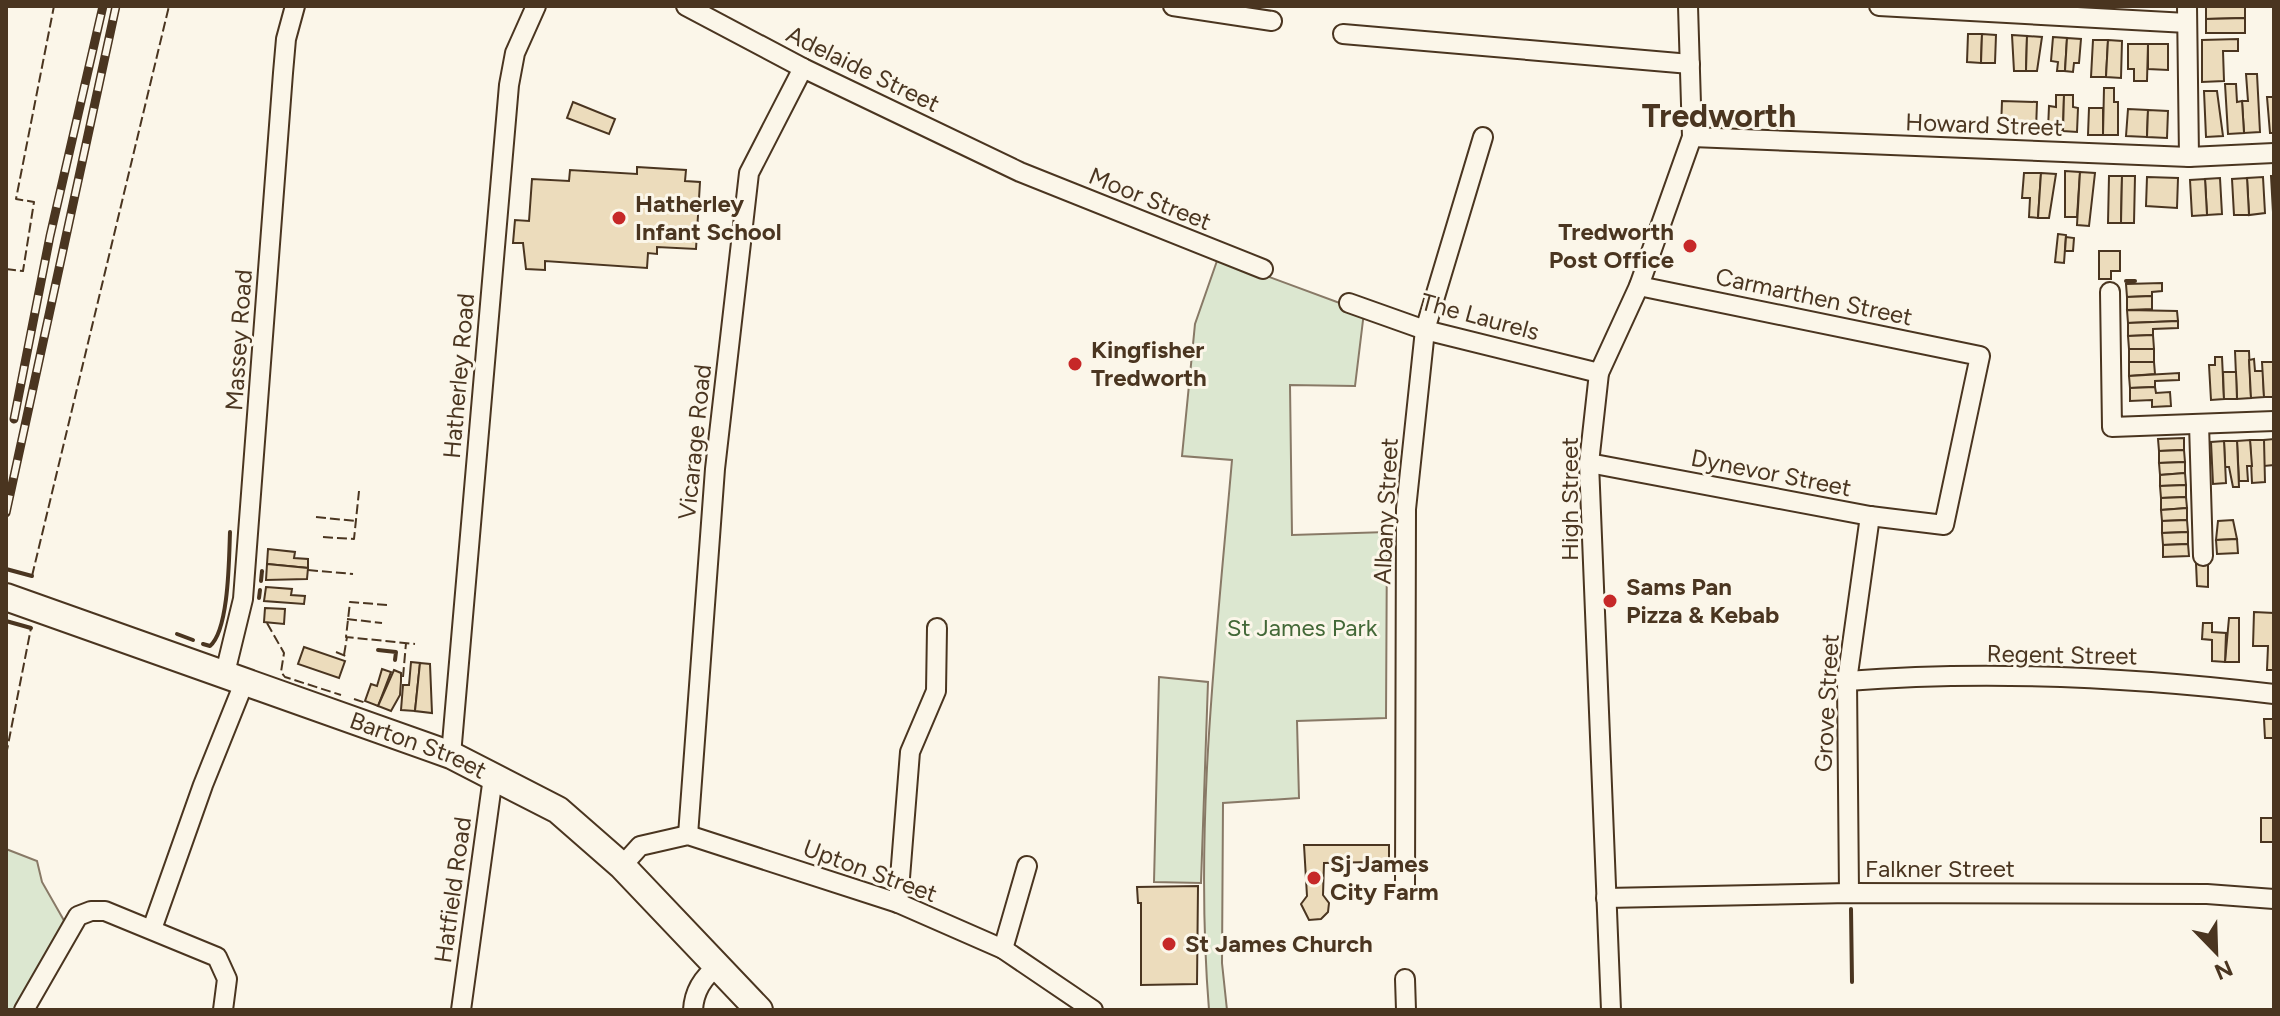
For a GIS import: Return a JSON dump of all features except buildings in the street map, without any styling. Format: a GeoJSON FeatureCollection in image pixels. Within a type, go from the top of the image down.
{"type":"FeatureCollection","features":[{"type":"Feature","properties":{"kind":"main road","name":"Barton Street"},"geometry":{"type":"LineString","coordinates":[[6,597],[451,755],[558,810],[622,866],[759,1010]]}},
{"type":"Feature","properties":{"kind":"street","name":"Massey Road"},"geometry":{"type":"LineString","coordinates":[[152,929],[203,785],[234,680],[243,599],[283,73],[295,6]]}},
{"type":"Feature","properties":{"kind":"street","name":"Hatherley Road"},"geometry":{"type":"LineString","coordinates":[[451,755],[509,85],[515,53],[536,6]]}},
{"type":"Feature","properties":{"kind":"street","name":"Adelaide Street"},"geometry":{"type":"LineString","coordinates":[[686,6],[803,68],[1020,172]]}},
{"type":"Feature","properties":{"kind":"street"},"geometry":{"type":"LineString","coordinates":[[1173,6],[1272,21]]}},
{"type":"Feature","properties":{"kind":"street","name":"High Street"},"geometry":{"type":"LineString","coordinates":[[1611,1010],[1589,463],[1599,373],[1639,286],[1692,137],[1688,6]]}},
{"type":"Feature","properties":{"kind":"street"},"geometry":{"type":"LineString","coordinates":[[1879,6],[2187,14],[2189,157]]}},
{"type":"Feature","properties":{"kind":"street"},"geometry":{"type":"LineString","coordinates":[[1343,34],[1690,64]]}},
{"type":"Feature","properties":{"kind":"street","name":"Vicarage Road"},"geometry":{"type":"LineString","coordinates":[[688,835],[715,469],[749,173],[803,68]]}},
{"type":"Feature","properties":{"kind":"street","name":"Albany Street"},"geometry":{"type":"LineString","coordinates":[[1405,888],[1406,509],[1425,330],[1483,137]]}},
{"type":"Feature","properties":{"kind":"street","name":"Howard Street"},"geometry":{"type":"LineString","coordinates":[[1692,137],[2189,157],[2274,153]]}},
{"type":"Feature","properties":{"kind":"street","name":"Moor Street"},"geometry":{"type":"LineString","coordinates":[[1020,172],[1263,269]]}},
{"type":"Feature","properties":{"kind":"street","name":"Carmarthen Street"},"geometry":{"type":"LineString","coordinates":[[1639,286],[1980,356],[1944,525]]}},
{"type":"Feature","properties":{"kind":"street"},"geometry":{"type":"LineString","coordinates":[[2110,292],[2112,427],[2274,421]]}},
{"type":"Feature","properties":{"kind":"street","name":"The Laurels"},"geometry":{"type":"LineString","coordinates":[[1349,303],[1425,330],[1599,373]]}},
{"type":"Feature","properties":{"kind":"street"},"geometry":{"type":"LineString","coordinates":[[2199,424],[2203,556]]}},
{"type":"Feature","properties":{"kind":"street","name":"Dynevor Street"},"geometry":{"type":"LineString","coordinates":[[1589,463],[1870,516],[1944,525]]}},
{"type":"Feature","properties":{"kind":"street","name":"Grove Street"},"geometry":{"type":"LineString","coordinates":[[1849,893],[1847,681],[1870,516]]}},
{"type":"Feature","properties":{"kind":"street"},"geometry":{"type":"LineString","coordinates":[[898,903],[910,752],[936,691],[937,628]]}},
{"type":"Feature","properties":{"kind":"street","name":"Regent Street"},"geometry":{"type":"LineString","coordinates":[[1847,681],[1914,676],[2114,678],[2274,694]]}},
{"type":"Feature","properties":{"kind":"street","name":"Hatfield Road"},"geometry":{"type":"LineString","coordinates":[[461,1010],[493,777]]}},
{"type":"Feature","properties":{"kind":"street"},"geometry":{"type":"LineString","coordinates":[[622,866],[640,846],[688,835]]}},
{"type":"Feature","properties":{"kind":"street","name":"Upton Street"},"geometry":{"type":"LineString","coordinates":[[688,835],[898,903],[1003,949],[1093,1010]]}},
{"type":"Feature","properties":{"kind":"street"},"geometry":{"type":"LineString","coordinates":[[1003,949],[1027,866]]}},
{"type":"Feature","properties":{"kind":"street","name":"Falkner Street"},"geometry":{"type":"LineString","coordinates":[[1606,898],[1849,893],[2207,894],[2274,899]]}},
{"type":"Feature","properties":{"kind":"street"},"geometry":{"type":"LineString","coordinates":[[24,1010],[78,916],[91,911],[105,911],[217,957],[226,971],[223,1010]]}},
{"type":"Feature","properties":{"kind":"street"},"geometry":{"type":"LineString","coordinates":[[693,1010],[694,999],[705,976],[718,966]]}},
{"type":"Feature","properties":{"kind":"street"},"geometry":{"type":"LineString","coordinates":[[1405,979],[1406,1010]]}},
{"type":"Feature","properties":{"kind":"green space","name":"St James Park"},"geometry":{"type":"Polygon","coordinates":[[[1218,258],[1364,312],[1355,386],[1290,385],[1292,535],[1387,532],[1386,718],[1297,721],[1299,798],[1223,803],[1222,963],[1227,1010],[1209,1010],[1205,941],[1205,803],[1232,460],[1182,456],[1195,324],[1218,258]]]}},
{"type":"Feature","properties":{"kind":"green space"},"geometry":{"type":"Polygon","coordinates":[[[1159,677],[1208,682],[1201,883],[1154,882],[1159,677]]]}},
{"type":"Feature","properties":{"kind":"green space"},"geometry":{"type":"Polygon","coordinates":[[[6,849],[37,861],[42,882],[66,924],[15,1010],[6,1010],[6,849]]]}},
{"type":"Feature","properties":{"kind":"railway"},"geometry":{"type":"LineString","coordinates":[[14,419],[50,236],[103,6]]}},
{"type":"Feature","properties":{"kind":"railway"},"geometry":{"type":"LineString","coordinates":[[6,513],[116,6]]}},
{"type":"Feature","properties":{"kind":"fence"},"geometry":{"type":"LineString","coordinates":[[6,269],[23,271],[34,202],[16,199],[54,6]]}},
{"type":"Feature","properties":{"kind":"fence"},"geometry":{"type":"LineString","coordinates":[[32,576],[169,6]]}},
{"type":"Feature","properties":{"kind":"fence"},"geometry":{"type":"LineString","coordinates":[[323,537],[354,539],[359,491]]}},
{"type":"Feature","properties":{"kind":"fence"},"geometry":{"type":"LineString","coordinates":[[316,517],[356,521]]}},
{"type":"Feature","properties":{"kind":"fence"},"geometry":{"type":"LineString","coordinates":[[308,570],[353,574]]}},
{"type":"Feature","properties":{"kind":"fence"},"geometry":{"type":"LineString","coordinates":[[387,605],[350,602],[346,637],[415,644]]}},
{"type":"Feature","properties":{"kind":"fence"},"geometry":{"type":"LineString","coordinates":[[347,619],[382,623]]}},
{"type":"Feature","properties":{"kind":"fence"},"geometry":{"type":"LineString","coordinates":[[267,623],[284,653],[281,672],[285,677],[341,695]]}},
{"type":"Feature","properties":{"kind":"fence"},"geometry":{"type":"LineString","coordinates":[[6,755],[31,628]]}},
{"type":"Feature","properties":{"kind":"fence"},"geometry":{"type":"LineString","coordinates":[[344,655],[347,637]]}},
{"type":"Feature","properties":{"kind":"fence"},"geometry":{"type":"LineString","coordinates":[[403,677],[406,643]]}},
{"type":"Feature","properties":{"kind":"fence"},"geometry":{"type":"LineString","coordinates":[[336,652],[348,657]]}},
{"type":"Feature","properties":{"kind":"fence"},"geometry":{"type":"LineString","coordinates":[[354,699],[366,703]]}},
{"type":"Feature","properties":{"kind":"wall"},"geometry":{"type":"LineString","coordinates":[[2126,281],[2135,281]]}},
{"type":"Feature","properties":{"kind":"wall"},"geometry":{"type":"LineString","coordinates":[[203,644],[210,646],[221,625],[227,593],[230,532]]}},
{"type":"Feature","properties":{"kind":"wall"},"geometry":{"type":"LineString","coordinates":[[6,569],[32,576]]}},
{"type":"Feature","properties":{"kind":"wall"},"geometry":{"type":"LineString","coordinates":[[261,581],[262,571]]}},
{"type":"Feature","properties":{"kind":"wall"},"geometry":{"type":"LineString","coordinates":[[259,598],[260,590]]}},
{"type":"Feature","properties":{"kind":"wall"},"geometry":{"type":"LineString","coordinates":[[6,621],[31,628]]}},
{"type":"Feature","properties":{"kind":"wall"},"geometry":{"type":"LineString","coordinates":[[177,634],[193,640]]}},
{"type":"Feature","properties":{"kind":"wall"},"geometry":{"type":"LineString","coordinates":[[378,650],[396,652],[395,660]]}},
{"type":"Feature","properties":{"kind":"wall"},"geometry":{"type":"LineString","coordinates":[[1851,909],[1852,982]]}},
{"type":"Feature","properties":{"kind":"place","name":"Hatherley Infant School"},"geometry":{"type":"Point","coordinates":[619,218]}},
{"type":"Feature","properties":{"kind":"place","name":"Tredworth Post Office"},"geometry":{"type":"Point","coordinates":[1690,246]}},
{"type":"Feature","properties":{"kind":"place","name":"Kingfisher Tredworth"},"geometry":{"type":"Point","coordinates":[1075,364]}},
{"type":"Feature","properties":{"kind":"place","name":"Sams Pan Pizza & Kebab"},"geometry":{"type":"Point","coordinates":[1610,601]}},
{"type":"Feature","properties":{"kind":"place","name":"Sj James City Farm"},"geometry":{"type":"Point","coordinates":[1314,878]}},
{"type":"Feature","properties":{"kind":"place","name":"St James Church"},"geometry":{"type":"Point","coordinates":[1169,944]}},
{"type":"Feature","properties":{"kind":"district","name":"Tredworth"},"geometry":{"type":"Point","coordinates":[1719,116]}}]}
